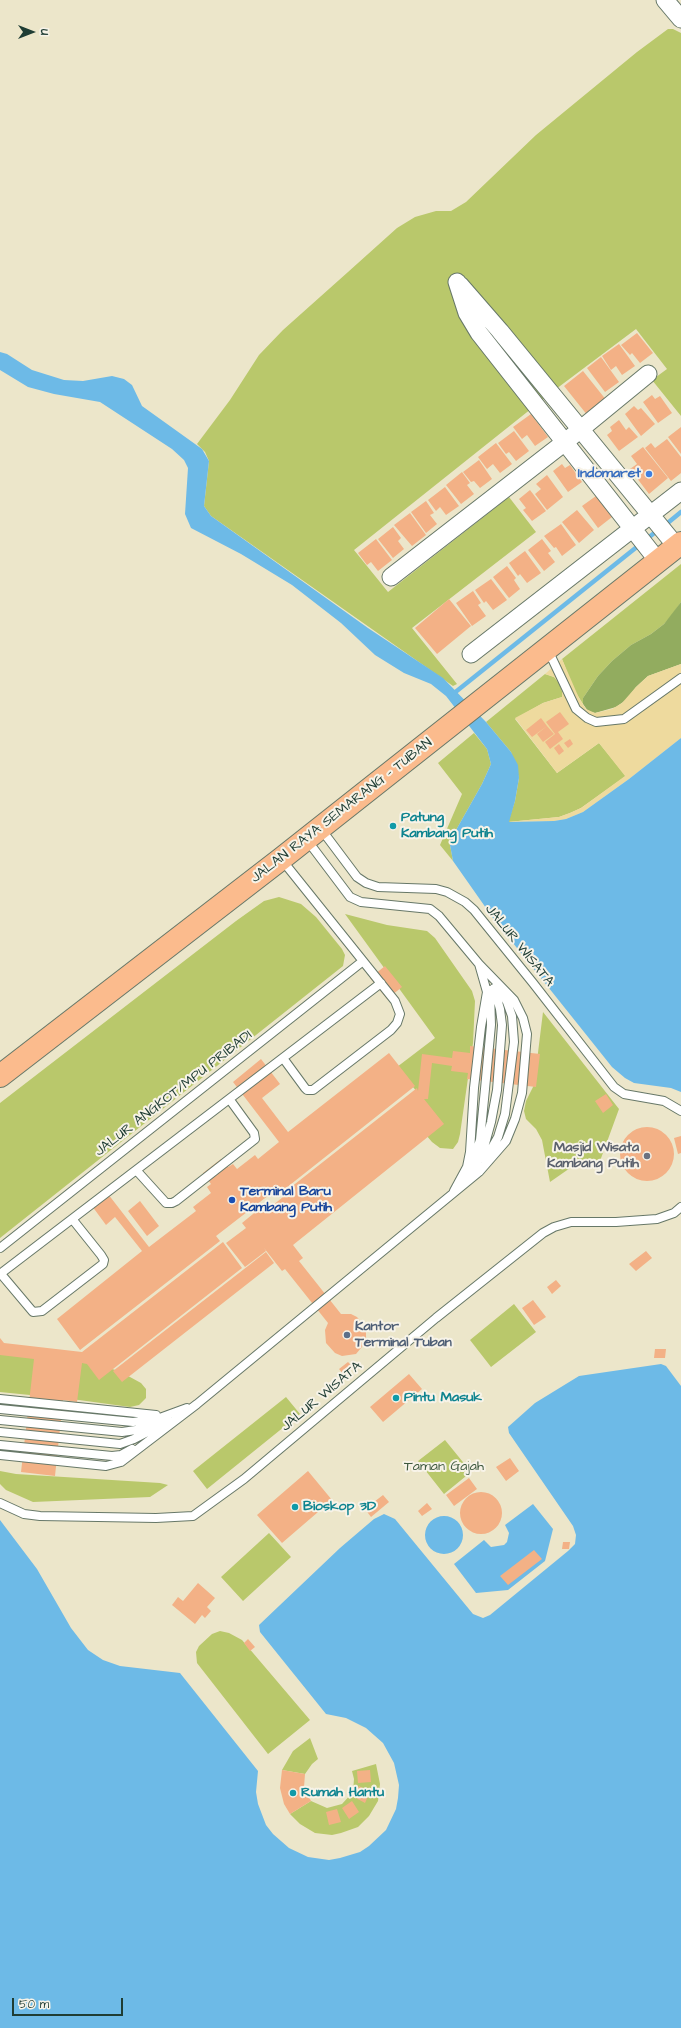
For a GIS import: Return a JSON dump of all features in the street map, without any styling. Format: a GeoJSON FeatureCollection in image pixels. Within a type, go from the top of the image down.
{"type":"FeatureCollection","features":[{"type":"Feature","properties":{"kind":"highway","name":"JALAN RAYA SEMARANG - TUBAN"},"geometry":{"type":"LineString","coordinates":[[0,1076],[314,834],[547,649],[654,557],[676,543]]}},
{"type":"Feature","properties":{"kind":"street"},"geometry":{"type":"LineString","coordinates":[[665,0],[681,19]]}},
{"type":"Feature","properties":{"kind":"street"},"geometry":{"type":"LineString","coordinates":[[654,557],[472,322],[462,301],[457,282],[654,519],[676,543]]}},
{"type":"Feature","properties":{"kind":"street"},"geometry":{"type":"LineString","coordinates":[[511,373],[525,362]]}},
{"type":"Feature","properties":{"kind":"street"},"geometry":{"type":"LineString","coordinates":[[391,577],[581,430],[648,374]]}},
{"type":"Feature","properties":{"kind":"street"},"geometry":{"type":"LineString","coordinates":[[471,654],[636,533],[654,519],[681,491]]}},
{"type":"Feature","properties":{"kind":"lane"},"geometry":{"type":"LineString","coordinates":[[547,649],[576,709],[587,718],[596,722],[624,719],[681,678]]}},
{"type":"Feature","properties":{"kind":"lane"},"geometry":{"type":"LineString","coordinates":[[314,834],[350,897],[366,903],[430,909],[439,916],[502,993],[513,1020],[514,1042],[508,1091],[501,1129],[490,1152],[478,1168],[452,1195]]}},
{"type":"Feature","properties":{"kind":"lane","name":"JALUR WISATA"},"geometry":{"type":"LineString","coordinates":[[314,834],[357,877],[366,883],[382,887],[436,889],[447,892],[465,902],[474,910],[533,982],[614,1087],[624,1094],[664,1101],[681,1112]]}},
{"type":"Feature","properties":{"kind":"lane"},"geometry":{"type":"LineString","coordinates":[[281,859],[381,983],[400,1009],[397,1023],[391,1030],[313,1090],[307,1090],[283,1058]]}},
{"type":"Feature","properties":{"kind":"lane","name":"JALUR ANGKOT/MPU PRIBADI"},"geometry":{"type":"LineString","coordinates":[[0,1248],[363,961]]}},
{"type":"Feature","properties":{"kind":"lane"},"geometry":{"type":"LineString","coordinates":[[452,1195],[469,1159],[479,1038],[487,992],[479,964]]}},
{"type":"Feature","properties":{"kind":"lane"},"geometry":{"type":"LineString","coordinates":[[452,1195],[476,1156],[480,1133],[492,1009],[490,990],[479,964]]}},
{"type":"Feature","properties":{"kind":"lane"},"geometry":{"type":"LineString","coordinates":[[452,1195],[481,1157],[492,1122],[497,1090],[502,1041],[500,1009],[496,992],[479,964]]}},
{"type":"Feature","properties":{"kind":"lane"},"geometry":{"type":"LineString","coordinates":[[0,1455],[112,1466],[128,1458],[197,1404],[479,1172],[506,1141],[515,1119],[522,1093],[527,1043],[523,1018],[510,994],[479,964]]}},
{"type":"Feature","properties":{"kind":"lane"},"geometry":{"type":"LineString","coordinates":[[73,1220],[101,1255],[104,1260],[103,1264],[48,1307],[39,1313],[33,1312],[0,1274],[73,1220],[381,983]]}},
{"type":"Feature","properties":{"kind":"lane"},"geometry":{"type":"LineString","coordinates":[[137,1171],[166,1203],[176,1201],[255,1139],[254,1133],[230,1100]]}},
{"type":"Feature","properties":{"kind":"lane","name":"JALUR WISATA"},"geometry":{"type":"LineString","coordinates":[[0,1504],[24,1514],[40,1516],[156,1518],[193,1516],[244,1479],[436,1318],[543,1232],[571,1222],[657,1219],[674,1213],[681,1207]]}},
{"type":"Feature","properties":{"kind":"lane"},"geometry":{"type":"LineString","coordinates":[[0,1399],[152,1416],[197,1404]]}},
{"type":"Feature","properties":{"kind":"lane"},"geometry":{"type":"LineString","coordinates":[[0,1409],[133,1422],[161,1418],[197,1404]]}},
{"type":"Feature","properties":{"kind":"lane"},"geometry":{"type":"LineString","coordinates":[[0,1420],[130,1432],[166,1420],[197,1404]]}},
{"type":"Feature","properties":{"kind":"lane"},"geometry":{"type":"LineString","coordinates":[[0,1432],[120,1444],[134,1439],[197,1404]]}},
{"type":"Feature","properties":{"kind":"lane"},"geometry":{"type":"LineString","coordinates":[[0,1445],[106,1456],[121,1455],[197,1404]]}},
{"type":"Feature","properties":{"kind":"green space"},"geometry":{"type":"Polygon","coordinates":[[[668,29],[673,29],[681,33],[681,416],[652,380],[667,369],[636,329],[556,389],[354,550],[388,592],[509,497],[536,532],[412,628],[457,684],[453,686],[211,516],[204,506],[209,461],[205,452],[197,444],[230,400],[259,355],[283,330],[397,228],[415,217],[436,211],[451,211],[466,202],[536,135],[637,52],[668,29]]]}},
{"type":"Feature","properties":{"kind":"green space"},"geometry":{"type":"Polygon","coordinates":[[[681,564],[681,602],[672,615],[664,624],[651,634],[631,645],[612,661],[598,676],[583,698],[583,704],[573,688],[562,659],[681,564]]]}},
{"type":"Feature","properties":{"kind":"green space"},"geometry":{"type":"Polygon","coordinates":[[[681,602],[681,664],[648,676],[636,687],[626,700],[616,707],[595,713],[588,711],[583,704],[583,698],[598,676],[612,661],[631,645],[651,634],[664,624],[681,602]]]}},
{"type":"Feature","properties":{"kind":"green space"},"geometry":{"type":"Polygon","coordinates":[[[545,674],[554,677],[559,683],[562,691],[562,697],[543,703],[515,719],[557,773],[599,743],[626,776],[581,808],[570,813],[559,817],[508,822],[515,801],[519,778],[511,752],[486,722],[545,674]]]}},
{"type":"Feature","properties":{"kind":"green space"},"geometry":{"type":"Polygon","coordinates":[[[474,733],[487,749],[491,764],[482,784],[451,839],[450,845],[453,861],[440,845],[462,794],[438,763],[474,733]]]}},
{"type":"Feature","properties":{"kind":"green space"},"geometry":{"type":"Polygon","coordinates":[[[279,897],[301,904],[316,917],[342,949],[345,955],[343,966],[0,1238],[0,1103],[236,921],[264,901],[279,897]]]}},
{"type":"Feature","properties":{"kind":"green space"},"geometry":{"type":"Polygon","coordinates":[[[345,914],[387,925],[427,931],[435,938],[472,991],[475,1001],[473,1043],[460,1134],[458,1142],[453,1149],[440,1148],[426,1135],[441,1122],[397,1067],[435,1038],[345,914]]]}},
{"type":"Feature","properties":{"kind":"green space"},"geometry":{"type":"Polygon","coordinates":[[[543,1012],[619,1109],[600,1161],[580,1163],[573,1166],[550,1182],[542,1140],[536,1129],[526,1119],[524,1111],[526,1101],[534,1085],[543,1012]]]}},
{"type":"Feature","properties":{"kind":"green space"},"geometry":{"type":"Polygon","coordinates":[[[514,1304],[536,1332],[491,1367],[470,1340],[514,1304]]]}},
{"type":"Feature","properties":{"kind":"green space"},"geometry":{"type":"Polygon","coordinates":[[[0,1344],[91,1363],[119,1371],[141,1383],[146,1389],[146,1398],[139,1405],[130,1407],[0,1392],[0,1344]]]}},
{"type":"Feature","properties":{"kind":"green space"},"geometry":{"type":"Polygon","coordinates":[[[286,1397],[300,1414],[207,1489],[193,1471],[286,1397]]]}},
{"type":"Feature","properties":{"kind":"green space","name":"Taman Gajah"},"geometry":{"type":"Polygon","coordinates":[[[445,1440],[471,1472],[444,1494],[418,1461],[445,1440]]]}},
{"type":"Feature","properties":{"kind":"green space"},"geometry":{"type":"Polygon","coordinates":[[[0,1471],[16,1474],[160,1483],[168,1485],[150,1497],[33,1502],[6,1490],[0,1484],[0,1471]]]}},
{"type":"Feature","properties":{"kind":"green space"},"geometry":{"type":"Polygon","coordinates":[[[269,1533],[291,1557],[243,1601],[221,1577],[269,1533]]]}},
{"type":"Feature","properties":{"kind":"green space"},"geometry":{"type":"Polygon","coordinates":[[[220,1631],[229,1633],[242,1640],[310,1720],[268,1754],[197,1663],[196,1652],[199,1646],[212,1634],[220,1631]]]}},
{"type":"Feature","properties":{"kind":"green space"},"geometry":{"type":"Polygon","coordinates":[[[310,1738],[318,1759],[312,1764],[305,1774],[282,1770],[293,1751],[310,1738]]]}},
{"type":"Feature","properties":{"kind":"green space"},"geometry":{"type":"Polygon","coordinates":[[[376,1764],[380,1784],[378,1801],[369,1816],[358,1827],[332,1835],[315,1833],[300,1824],[290,1814],[311,1801],[327,1808],[342,1804],[353,1792],[354,1779],[352,1771],[376,1764]]]}},
{"type":"Feature","properties":{"kind":"sand"},"geometry":{"type":"Polygon","coordinates":[[[562,659],[579,698],[586,709],[595,713],[612,709],[622,703],[648,676],[681,664],[681,738],[629,779],[583,812],[566,819],[554,821],[508,822],[559,817],[570,813],[581,808],[625,776],[599,743],[557,773],[515,718],[543,703],[562,697],[562,691],[559,683],[554,677],[545,674],[562,659]]]}},
{"type":"Feature","properties":{"kind":"water"},"geometry":{"type":"Polygon","coordinates":[[[0,352],[7,354],[32,370],[64,380],[83,381],[112,376],[124,379],[132,385],[142,406],[202,449],[209,461],[204,506],[211,516],[368,628],[443,678],[486,722],[511,752],[518,765],[519,778],[509,822],[554,821],[566,819],[583,812],[629,779],[681,738],[681,1092],[671,1088],[634,1083],[625,1078],[612,1067],[493,918],[453,861],[450,845],[451,839],[482,784],[491,764],[487,749],[446,696],[431,684],[404,673],[375,655],[341,623],[292,585],[241,554],[191,528],[185,514],[188,468],[184,460],[172,449],[100,402],[54,394],[28,387],[0,370],[0,352]]]}},
{"type":"Feature","properties":{"kind":"water"},"geometry":{"type":"Polygon","coordinates":[[[661,1364],[666,1366],[681,1386],[681,2028],[0,2028],[0,1520],[37,1569],[71,1628],[88,1650],[103,1660],[120,1666],[180,1673],[258,1771],[256,1792],[258,1804],[266,1825],[273,1834],[289,1848],[308,1857],[329,1860],[340,1858],[360,1852],[369,1846],[386,1830],[396,1809],[398,1798],[399,1785],[394,1763],[383,1743],[366,1728],[346,1718],[326,1714],[260,1632],[259,1625],[340,1548],[374,1519],[384,1514],[395,1519],[473,1614],[483,1618],[490,1615],[568,1551],[575,1544],[576,1535],[573,1526],[509,1433],[508,1427],[535,1403],[579,1376],[661,1364]]]}},
{"type":"Feature","properties":{"kind":"water"},"geometry":{"type":"Polygon","coordinates":[[[533,1504],[553,1529],[545,1561],[508,1590],[476,1593],[454,1564],[484,1540],[491,1547],[504,1545],[507,1542],[509,1533],[505,1525],[533,1504]]]}},
{"type":"Feature","properties":{"kind":"water"},"geometry":{"type":"Polygon","coordinates":[[[444,1516],[454,1519],[460,1525],[463,1535],[460,1545],[454,1551],[444,1554],[434,1551],[428,1545],[425,1535],[428,1525],[434,1519],[444,1516]]]}},
{"type":"Feature","properties":{"kind":"building"},"geometry":{"type":"Polygon","coordinates":[[[637,333],[653,353],[640,363],[632,353],[630,355],[621,345],[637,333]]]}},
{"type":"Feature","properties":{"kind":"building"},"geometry":{"type":"Polygon","coordinates":[[[619,344],[635,366],[622,375],[616,366],[611,370],[602,356],[619,344]]]}},
{"type":"Feature","properties":{"kind":"building"},"geometry":{"type":"Polygon","coordinates":[[[601,357],[619,382],[605,392],[587,368],[601,357]]]}},
{"type":"Feature","properties":{"kind":"building"},"geometry":{"type":"Polygon","coordinates":[[[583,371],[607,401],[588,416],[564,386],[583,371]]]}},
{"type":"Feature","properties":{"kind":"building"},"geometry":{"type":"Polygon","coordinates":[[[652,395],[655,399],[660,396],[672,413],[658,423],[643,402],[652,395]]]}},
{"type":"Feature","properties":{"kind":"building"},"geometry":{"type":"Polygon","coordinates":[[[634,406],[638,410],[641,408],[655,424],[641,436],[625,414],[634,406]]]}},
{"type":"Feature","properties":{"kind":"building"},"geometry":{"type":"Polygon","coordinates":[[[531,414],[548,437],[535,446],[527,435],[522,439],[513,427],[531,414]]]}},
{"type":"Feature","properties":{"kind":"building"},"geometry":{"type":"Polygon","coordinates":[[[619,420],[626,430],[629,427],[638,437],[619,451],[607,435],[612,431],[610,427],[619,420]]]}},
{"type":"Feature","properties":{"kind":"building"},"geometry":{"type":"Polygon","coordinates":[[[681,427],[681,454],[668,437],[681,427]]]}},
{"type":"Feature","properties":{"kind":"building"},"geometry":{"type":"Polygon","coordinates":[[[514,431],[529,451],[516,461],[509,452],[506,454],[498,443],[514,431]]]}},
{"type":"Feature","properties":{"kind":"building"},"geometry":{"type":"Polygon","coordinates":[[[667,439],[681,457],[681,473],[671,481],[645,448],[651,443],[655,448],[667,439]]]}},
{"type":"Feature","properties":{"kind":"building"},"geometry":{"type":"Polygon","coordinates":[[[496,443],[512,464],[500,473],[493,464],[487,469],[478,457],[496,443]]]}},
{"type":"Feature","properties":{"kind":"building","name":"Indomaret"},"geometry":{"type":"Polygon","coordinates":[[[643,447],[668,478],[649,494],[630,469],[637,464],[631,456],[643,447]]]}},
{"type":"Feature","properties":{"kind":"building"},"geometry":{"type":"Polygon","coordinates":[[[479,460],[492,479],[480,488],[474,481],[471,482],[463,472],[479,460]]]}},
{"type":"Feature","properties":{"kind":"building"},"geometry":{"type":"Polygon","coordinates":[[[562,464],[565,468],[570,465],[582,482],[568,492],[553,471],[562,464]]]}},
{"type":"Feature","properties":{"kind":"building"},"geometry":{"type":"Polygon","coordinates":[[[462,472],[470,483],[467,485],[474,494],[461,504],[446,485],[462,472]]]}},
{"type":"Feature","properties":{"kind":"building"},"geometry":{"type":"Polygon","coordinates":[[[547,475],[563,497],[547,510],[535,494],[541,489],[536,484],[547,475]]]}},
{"type":"Feature","properties":{"kind":"building"},"geometry":{"type":"Polygon","coordinates":[[[445,487],[459,506],[446,515],[440,507],[436,511],[428,500],[445,487]]]}},
{"type":"Feature","properties":{"kind":"building"},"geometry":{"type":"Polygon","coordinates":[[[530,490],[546,511],[532,521],[523,510],[526,508],[519,499],[530,490]]]}},
{"type":"Feature","properties":{"kind":"building"},"geometry":{"type":"Polygon","coordinates":[[[596,496],[612,517],[598,528],[582,506],[596,496]]]}},
{"type":"Feature","properties":{"kind":"building"},"geometry":{"type":"Polygon","coordinates":[[[426,501],[434,513],[430,515],[437,524],[426,533],[411,512],[426,501]]]}},
{"type":"Feature","properties":{"kind":"building"},"geometry":{"type":"Polygon","coordinates":[[[577,510],[594,530],[579,543],[562,522],[577,510]]]}},
{"type":"Feature","properties":{"kind":"building"},"geometry":{"type":"Polygon","coordinates":[[[410,513],[426,535],[412,546],[394,525],[410,513]]]}},
{"type":"Feature","properties":{"kind":"building"},"geometry":{"type":"Polygon","coordinates":[[[561,524],[576,545],[562,556],[556,547],[554,548],[544,536],[561,524]]]}},
{"type":"Feature","properties":{"kind":"building"},"geometry":{"type":"Polygon","coordinates":[[[393,527],[401,538],[398,541],[404,549],[393,558],[378,539],[393,527]]]}},
{"type":"Feature","properties":{"kind":"building"},"geometry":{"type":"Polygon","coordinates":[[[376,539],[392,560],[378,571],[371,562],[367,565],[358,553],[376,539]]]}},
{"type":"Feature","properties":{"kind":"building"},"geometry":{"type":"Polygon","coordinates":[[[542,539],[551,551],[548,553],[555,562],[544,571],[528,550],[542,539]]]}},
{"type":"Feature","properties":{"kind":"building"},"geometry":{"type":"Polygon","coordinates":[[[525,551],[541,573],[527,583],[520,574],[518,576],[509,563],[525,551]]]}},
{"type":"Feature","properties":{"kind":"building"},"geometry":{"type":"Polygon","coordinates":[[[507,566],[516,578],[514,580],[520,589],[509,598],[493,577],[507,566]]]}},
{"type":"Feature","properties":{"kind":"building"},"geometry":{"type":"Polygon","coordinates":[[[491,579],[507,600],[493,610],[486,601],[484,603],[475,590],[491,579]]]}},
{"type":"Feature","properties":{"kind":"building"},"geometry":{"type":"Polygon","coordinates":[[[473,591],[481,603],[478,605],[486,616],[472,626],[456,603],[473,591]]]}},
{"type":"Feature","properties":{"kind":"building"},"geometry":{"type":"Polygon","coordinates":[[[449,599],[471,626],[437,654],[415,628],[449,599]]]}},
{"type":"Feature","properties":{"kind":"building"},"geometry":{"type":"Polygon","coordinates":[[[560,712],[569,724],[558,732],[563,739],[550,749],[545,742],[555,734],[546,722],[560,712]]]}},
{"type":"Feature","properties":{"kind":"building"},"geometry":{"type":"Polygon","coordinates":[[[541,718],[547,726],[532,737],[526,730],[541,718]]]}},
{"type":"Feature","properties":{"kind":"building"},"geometry":{"type":"Polygon","coordinates":[[[547,726],[554,734],[543,742],[537,734],[547,726]]]}},
{"type":"Feature","properties":{"kind":"building"},"geometry":{"type":"Polygon","coordinates":[[[570,739],[573,744],[568,748],[564,743],[570,739]]]}},
{"type":"Feature","properties":{"kind":"building"},"geometry":{"type":"Polygon","coordinates":[[[559,744],[564,751],[559,755],[554,748],[559,744]]]}},
{"type":"Feature","properties":{"kind":"building"},"geometry":{"type":"Polygon","coordinates":[[[385,966],[402,987],[387,999],[370,978],[385,966]]]}},
{"type":"Feature","properties":{"kind":"building","name":"Terminal Baru Kambang Putih"},"geometry":{"type":"Polygon","coordinates":[[[470,1046],[540,1054],[536,1087],[467,1079],[468,1073],[451,1071],[452,1066],[432,1063],[428,1099],[424,1099],[444,1124],[293,1245],[303,1258],[299,1261],[341,1314],[351,1314],[357,1317],[366,1328],[366,1342],[356,1354],[342,1356],[335,1353],[326,1343],[325,1330],[328,1323],[285,1269],[282,1271],[264,1248],[266,1251],[245,1267],[226,1243],[246,1228],[242,1223],[264,1205],[267,1210],[283,1197],[281,1195],[417,1088],[418,1091],[422,1054],[452,1058],[453,1051],[470,1053],[470,1046]]]}},
{"type":"Feature","properties":{"kind":"building","name":"Terminal Baru Kambang Putih"},"geometry":{"type":"Polygon","coordinates":[[[389,1053],[415,1086],[281,1192],[278,1188],[216,1236],[220,1241],[80,1350],[57,1319],[142,1251],[115,1217],[106,1225],[92,1206],[108,1194],[149,1247],[196,1211],[193,1207],[211,1193],[207,1187],[211,1184],[203,1173],[221,1159],[228,1167],[233,1164],[237,1169],[255,1155],[258,1159],[279,1142],[233,1082],[261,1059],[280,1084],[262,1098],[288,1132],[389,1053]]]}},
{"type":"Feature","properties":{"kind":"building"},"geometry":{"type":"Polygon","coordinates":[[[606,1094],[613,1105],[603,1113],[595,1101],[606,1094]]]}},
{"type":"Feature","properties":{"kind":"building","name":"Masjid Wisata Kambang Putih"},"geometry":{"type":"Polygon","coordinates":[[[642,1127],[652,1127],[662,1131],[670,1139],[674,1149],[674,1159],[670,1169],[662,1177],[652,1181],[642,1181],[632,1177],[624,1169],[620,1159],[620,1149],[624,1139],[632,1131],[642,1127]]]}},
{"type":"Feature","properties":{"kind":"building"},"geometry":{"type":"Polygon","coordinates":[[[681,1136],[681,1153],[678,1154],[674,1138],[681,1136]]]}},
{"type":"Feature","properties":{"kind":"building"},"geometry":{"type":"Polygon","coordinates":[[[140,1201],[159,1226],[147,1236],[128,1211],[140,1201]]]}},
{"type":"Feature","properties":{"kind":"building","name":"Terminal Baru Kambang Putih"},"geometry":{"type":"Polygon","coordinates":[[[223,1242],[242,1268],[99,1380],[87,1364],[82,1363],[77,1402],[63,1400],[55,1476],[21,1472],[34,1359],[0,1355],[0,1338],[4,1343],[82,1352],[223,1242]]]}},
{"type":"Feature","properties":{"kind":"building"},"geometry":{"type":"Polygon","coordinates":[[[646,1251],[652,1258],[636,1271],[629,1264],[646,1251]]]}},
{"type":"Feature","properties":{"kind":"building"},"geometry":{"type":"Polygon","coordinates":[[[266,1252],[274,1263],[122,1382],[113,1371],[266,1252]]]}},
{"type":"Feature","properties":{"kind":"building"},"geometry":{"type":"Polygon","coordinates":[[[556,1280],[561,1286],[552,1294],[547,1287],[556,1280]]]}},
{"type":"Feature","properties":{"kind":"building"},"geometry":{"type":"Polygon","coordinates":[[[533,1300],[546,1317],[534,1325],[522,1308],[533,1300]]]}},
{"type":"Feature","properties":{"kind":"building"},"geometry":{"type":"Polygon","coordinates":[[[655,1349],[666,1349],[665,1358],[654,1358],[655,1349]]]}},
{"type":"Feature","properties":{"kind":"building"},"geometry":{"type":"Polygon","coordinates":[[[348,1362],[353,1367],[344,1375],[339,1369],[348,1362]]]}},
{"type":"Feature","properties":{"kind":"building","name":"Pintu Masuk"},"geometry":{"type":"Polygon","coordinates":[[[409,1374],[422,1389],[383,1422],[370,1407],[409,1374]]]}},
{"type":"Feature","properties":{"kind":"building"},"geometry":{"type":"Polygon","coordinates":[[[510,1458],[519,1471],[506,1481],[496,1467],[510,1458]]]}},
{"type":"Feature","properties":{"kind":"building","name":"Bioskop 3D"},"geometry":{"type":"Polygon","coordinates":[[[308,1471],[332,1500],[282,1543],[257,1515],[308,1471]]]}},
{"type":"Feature","properties":{"kind":"building"},"geometry":{"type":"Polygon","coordinates":[[[469,1478],[477,1489],[454,1506],[446,1495],[469,1478]]]}},
{"type":"Feature","properties":{"kind":"building"},"geometry":{"type":"Polygon","coordinates":[[[481,1492],[496,1498],[502,1513],[496,1528],[481,1534],[466,1528],[460,1513],[466,1498],[481,1492]]]}},
{"type":"Feature","properties":{"kind":"building"},"geometry":{"type":"Polygon","coordinates":[[[383,1495],[389,1502],[371,1517],[365,1509],[383,1495]]]}},
{"type":"Feature","properties":{"kind":"building"},"geometry":{"type":"Polygon","coordinates":[[[427,1503],[432,1509],[422,1516],[418,1511],[427,1503]]]}},
{"type":"Feature","properties":{"kind":"building"},"geometry":{"type":"Polygon","coordinates":[[[563,1542],[570,1542],[569,1549],[562,1549],[563,1542]]]}},
{"type":"Feature","properties":{"kind":"building"},"geometry":{"type":"Polygon","coordinates":[[[534,1550],[542,1559],[508,1585],[500,1576],[534,1550]]]}},
{"type":"Feature","properties":{"kind":"building"},"geometry":{"type":"Polygon","coordinates":[[[198,1583],[215,1598],[207,1607],[211,1611],[205,1618],[202,1615],[195,1624],[172,1605],[178,1597],[183,1601],[198,1583]]]}},
{"type":"Feature","properties":{"kind":"building"},"geometry":{"type":"Polygon","coordinates":[[[248,1639],[255,1647],[250,1651],[244,1643],[248,1639]]]}},
{"type":"Feature","properties":{"kind":"building","name":"Rumah Hantu"},"geometry":{"type":"Polygon","coordinates":[[[282,1770],[305,1774],[304,1787],[311,1801],[290,1814],[284,1804],[280,1788],[282,1770]]]}},
{"type":"Feature","properties":{"kind":"building"},"geometry":{"type":"Polygon","coordinates":[[[370,1770],[371,1782],[358,1783],[357,1771],[370,1770]]]}},
{"type":"Feature","properties":{"kind":"building"},"geometry":{"type":"Polygon","coordinates":[[[359,1786],[370,1792],[365,1803],[354,1797],[359,1786]]]}},
{"type":"Feature","properties":{"kind":"building"},"geometry":{"type":"Polygon","coordinates":[[[352,1801],[359,1812],[349,1819],[342,1808],[352,1801]]]}},
{"type":"Feature","properties":{"kind":"building"},"geometry":{"type":"Polygon","coordinates":[[[337,1809],[341,1822],[329,1825],[326,1812],[337,1809]]]}},
{"type":"Feature","properties":{"kind":"waterway"},"geometry":{"type":"LineString","coordinates":[[664,526],[681,512]]}},
{"type":"Feature","properties":{"kind":"waterway"},"geometry":{"type":"LineString","coordinates":[[453,694],[658,530]]}},
{"type":"Feature","properties":{"kind":"place","name":"Indomaret"},"geometry":{"type":"Point","coordinates":[649,474]}},
{"type":"Feature","properties":{"kind":"place","name":"Patung Kambang Putih"},"geometry":{"type":"Point","coordinates":[393,826]}},
{"type":"Feature","properties":{"kind":"place","name":"Masjid Wisata Kambang Putih"},"geometry":{"type":"Point","coordinates":[647,1156]}},
{"type":"Feature","properties":{"kind":"place","name":"Terminal Baru Kambang Putih"},"geometry":{"type":"Point","coordinates":[232,1200]}},
{"type":"Feature","properties":{"kind":"place","name":"Kantor Terminal Tuban"},"geometry":{"type":"Point","coordinates":[347,1335]}},
{"type":"Feature","properties":{"kind":"place","name":"Pintu Masuk"},"geometry":{"type":"Point","coordinates":[396,1398]}},
{"type":"Feature","properties":{"kind":"place","name":"Bioskop 3D"},"geometry":{"type":"Point","coordinates":[295,1507]}},
{"type":"Feature","properties":{"kind":"place","name":"Rumah Hantu"},"geometry":{"type":"Point","coordinates":[293,1793]}}]}
